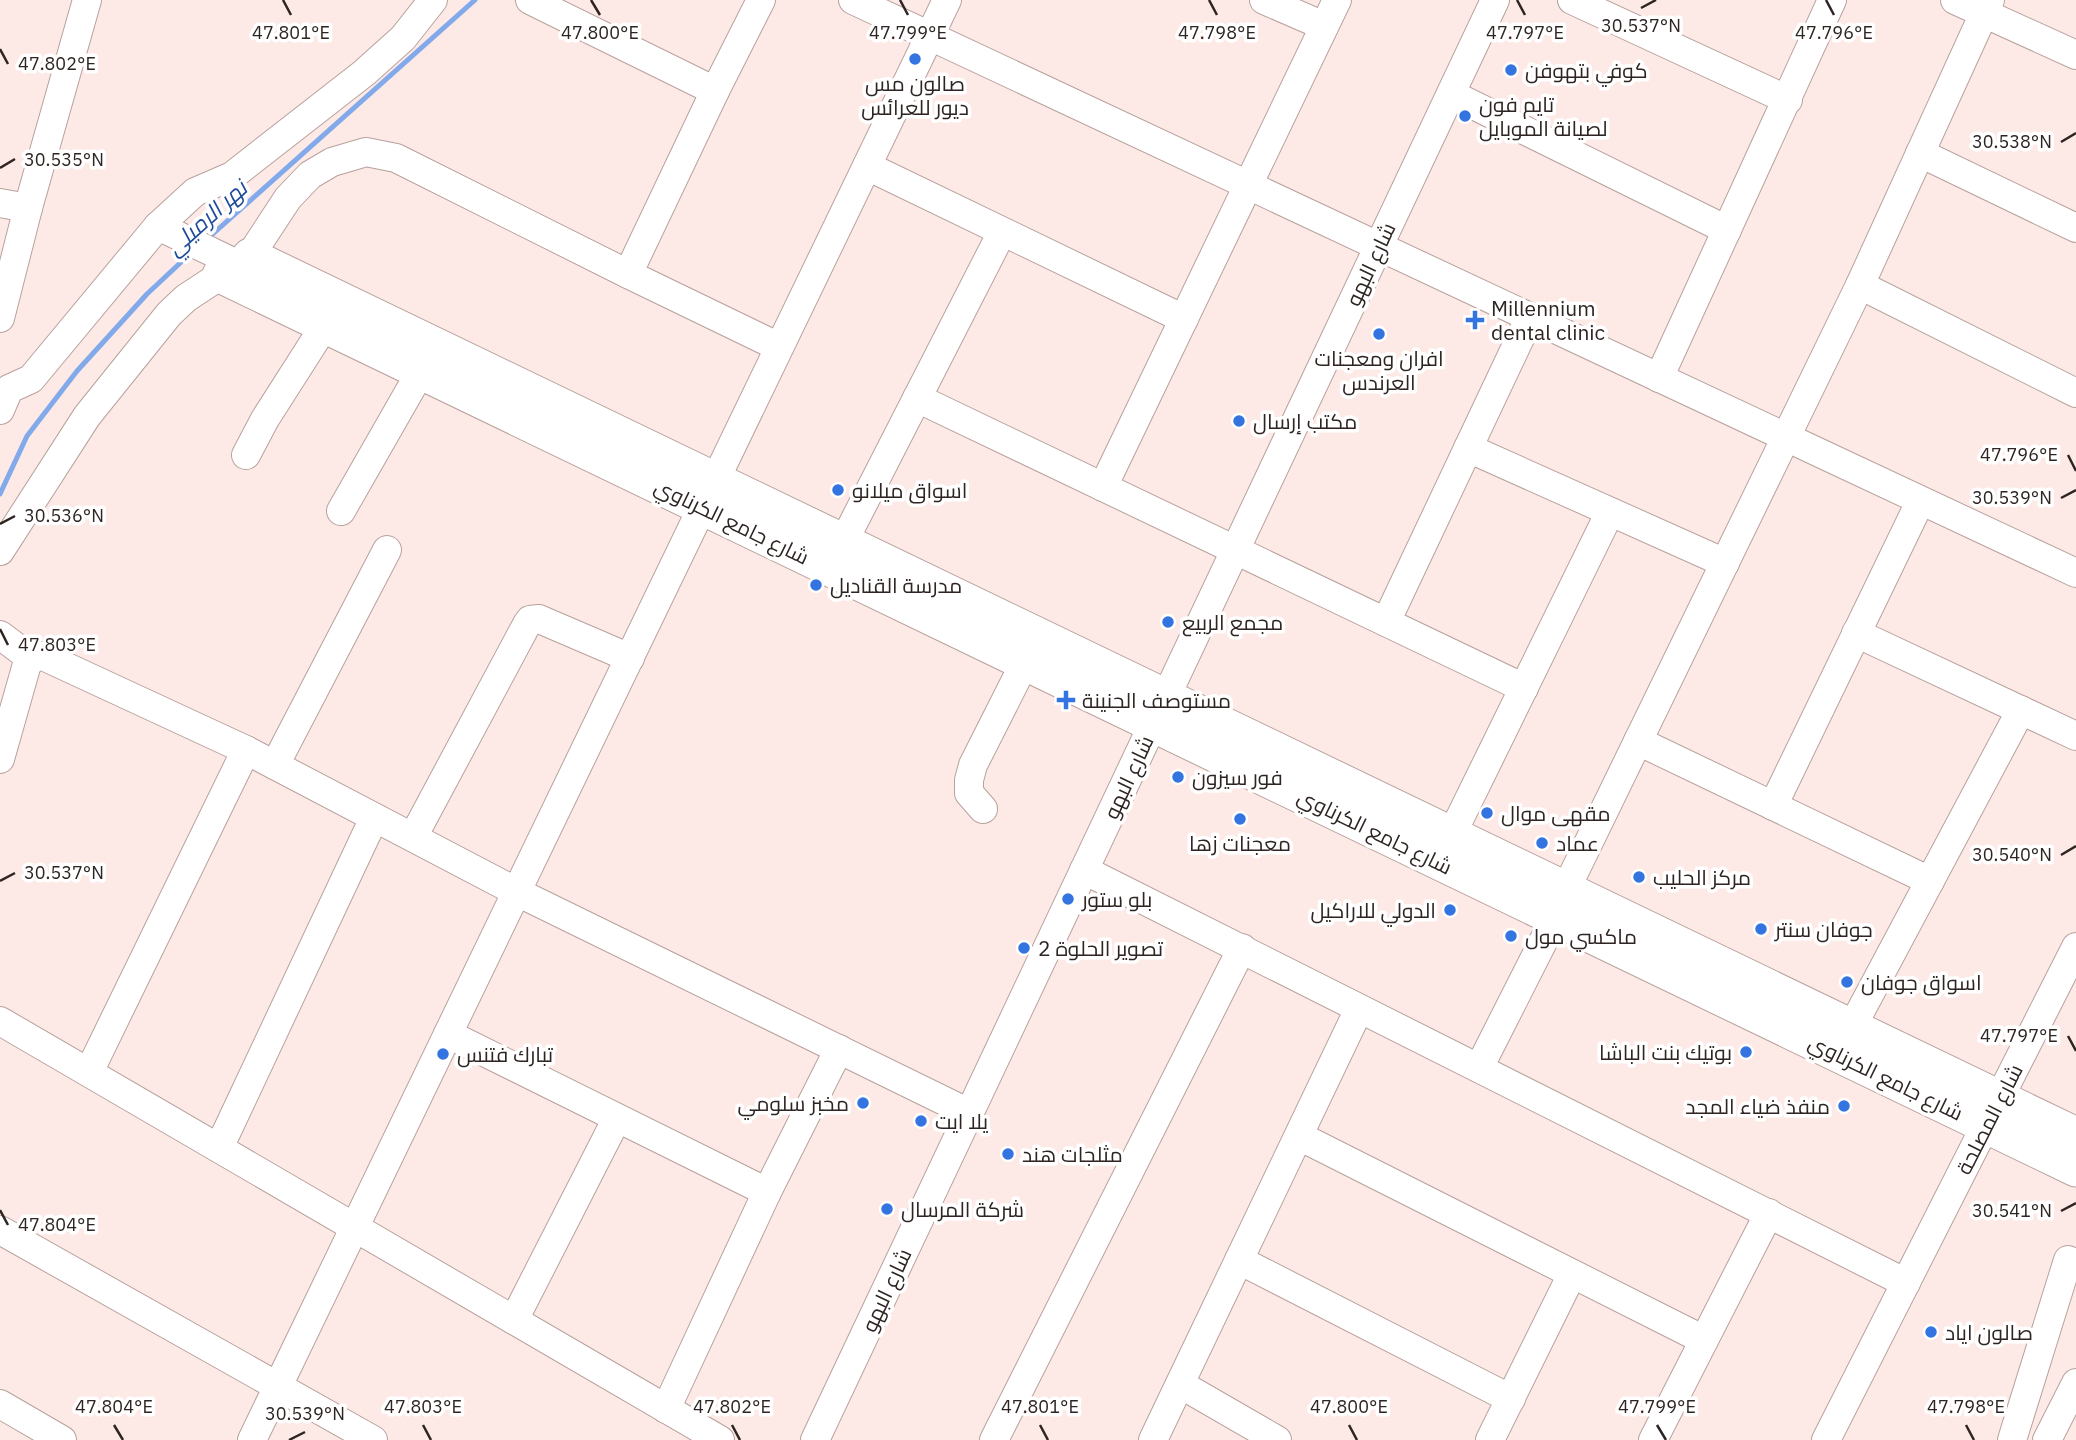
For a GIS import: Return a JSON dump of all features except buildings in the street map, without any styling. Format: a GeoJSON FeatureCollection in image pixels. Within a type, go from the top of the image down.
{"type":"FeatureCollection","features":[{"type":"Feature","properties":{"kind":"main road","name":"شارع جامع الكرناوي"},"geometry":{"type":"LineString","coordinates":[[236,265],[325,325],[421,371],[709,493],[844,541],[1159,710],[1560,904],[1993,1112],[2076,1135]]}},
{"type":"Feature","properties":{"kind":"main road","name":"شارع جامع الكرناوي"},"geometry":{"type":"LineString","coordinates":[[236,265],[709,493],[1025,662],[1159,710],[1452,834],[1560,904],[1852,1027],[1993,1112],[2076,1169]]}},
{"type":"Feature","properties":{"kind":"street"},"geometry":{"type":"LineString","coordinates":[[0,318],[87,0]]}},
{"type":"Feature","properties":{"kind":"street"},"geometry":{"type":"LineString","coordinates":[[3,394],[31,379],[158,226],[195,192],[232,176],[364,73],[403,38],[433,0]]}},
{"type":"Feature","properties":{"kind":"street"},"geometry":{"type":"LineString","coordinates":[[530,0],[715,91]]}},
{"type":"Feature","properties":{"kind":"street"},"geometry":{"type":"LineString","coordinates":[[628,274],[761,0]]}},
{"type":"Feature","properties":{"kind":"street"},"geometry":{"type":"LineString","coordinates":[[853,0],[2076,573]]}},
{"type":"Feature","properties":{"kind":"street"},"geometry":{"type":"LineString","coordinates":[[253,1440],[947,0]]}},
{"type":"Feature","properties":{"kind":"street"},"geometry":{"type":"LineString","coordinates":[[1264,0],[1324,26]]}},
{"type":"Feature","properties":{"kind":"street"},"geometry":{"type":"LineString","coordinates":[[1103,487],[1337,0]]}},
{"type":"Feature","properties":{"kind":"street","name":"شارع البهو"},"geometry":{"type":"LineString","coordinates":[[815,1440],[1495,0]]}},
{"type":"Feature","properties":{"kind":"street"},"geometry":{"type":"LineString","coordinates":[[1572,0],[1788,100]]}},
{"type":"Feature","properties":{"kind":"street"},"geometry":{"type":"LineString","coordinates":[[1659,378],[1832,0]]}},
{"type":"Feature","properties":{"kind":"street"},"geometry":{"type":"LineString","coordinates":[[1955,0],[1987,7],[2076,55]]}},
{"type":"Feature","properties":{"kind":"street"},"geometry":{"type":"LineString","coordinates":[[1479,1068],[1787,438],[1987,7]]}},
{"type":"Feature","properties":{"kind":"street"},"geometry":{"type":"LineString","coordinates":[[1451,94],[1727,230]]}},
{"type":"Feature","properties":{"kind":"street"},"geometry":{"type":"LineString","coordinates":[[0,551],[87,416],[169,314],[186,298],[236,265],[288,198],[310,175],[332,162],[366,152],[396,158],[779,347]]}},
{"type":"Feature","properties":{"kind":"street"},"geometry":{"type":"LineString","coordinates":[[1920,153],[2076,228]]}},
{"type":"Feature","properties":{"kind":"street"},"geometry":{"type":"LineString","coordinates":[[867,166],[1184,319]]}},
{"type":"Feature","properties":{"kind":"street"},"geometry":{"type":"LineString","coordinates":[[0,203],[28,208]]}},
{"type":"Feature","properties":{"kind":"street"},"geometry":{"type":"LineString","coordinates":[[158,226],[236,265]]}},
{"type":"Feature","properties":{"kind":"street"},"geometry":{"type":"LineString","coordinates":[[844,541],[1002,232]]}},
{"type":"Feature","properties":{"kind":"street"},"geometry":{"type":"LineString","coordinates":[[1860,285],[2076,393]]}},
{"type":"Feature","properties":{"kind":"street"},"geometry":{"type":"LineString","coordinates":[[1386,622],[1530,317]]}},
{"type":"Feature","properties":{"kind":"street"},"geometry":{"type":"LineString","coordinates":[[246,454],[325,325]]}},
{"type":"Feature","properties":{"kind":"street"},"geometry":{"type":"LineString","coordinates":[[341,512],[421,371]]}},
{"type":"Feature","properties":{"kind":"street"},"geometry":{"type":"LineString","coordinates":[[917,398],[1524,688]]}},
{"type":"Feature","properties":{"kind":"street"},"geometry":{"type":"LineString","coordinates":[[1468,448],[1725,563]]}},
{"type":"Feature","properties":{"kind":"street"},"geometry":{"type":"LineString","coordinates":[[1773,806],[1920,502]]}},
{"type":"Feature","properties":{"kind":"street"},"geometry":{"type":"LineString","coordinates":[[1452,834],[1610,512]]}},
{"type":"Feature","properties":{"kind":"street"},"geometry":{"type":"LineString","coordinates":[[275,765],[387,551]]}},
{"type":"Feature","properties":{"kind":"street"},"geometry":{"type":"LineString","coordinates":[[413,837],[530,620],[539,619],[630,658]]}},
{"type":"Feature","properties":{"kind":"street"},"geometry":{"type":"LineString","coordinates":[[1856,633],[2076,736]]}},
{"type":"Feature","properties":{"kind":"street"},"geometry":{"type":"LineString","coordinates":[[0,635],[32,659]]}},
{"type":"Feature","properties":{"kind":"street"},"geometry":{"type":"LineString","coordinates":[[0,760],[27,664],[32,659],[43,656],[246,750],[517,892],[969,1113]]}},
{"type":"Feature","properties":{"kind":"street"},"geometry":{"type":"LineString","coordinates":[[983,809],[969,793],[973,765],[1025,662]]}},
{"type":"Feature","properties":{"kind":"street"},"geometry":{"type":"LineString","coordinates":[[1852,1027],[2021,710]]}},
{"type":"Feature","properties":{"kind":"street"},"geometry":{"type":"LineString","coordinates":[[1638,741],[1930,881]]}},
{"type":"Feature","properties":{"kind":"street"},"geometry":{"type":"LineString","coordinates":[[89,1072],[246,750]]}},
{"type":"Feature","properties":{"kind":"street"},"geometry":{"type":"LineString","coordinates":[[219,1148],[374,818]]}},
{"type":"Feature","properties":{"kind":"street"},"geometry":{"type":"LineString","coordinates":[[1084,870],[1906,1283]]}},
{"type":"Feature","properties":{"kind":"street","name":"شارع المصلحة"},"geometry":{"type":"LineString","coordinates":[[1826,1440],[1993,1112],[2069,978],[2076,947]]}},
{"type":"Feature","properties":{"kind":"street"},"geometry":{"type":"LineString","coordinates":[[1002,1437],[1242,948]]}},
{"type":"Feature","properties":{"kind":"street"},"geometry":{"type":"LineString","coordinates":[[1153,1440],[1359,1009]]}},
{"type":"Feature","properties":{"kind":"street"},"geometry":{"type":"LineString","coordinates":[[0,1021],[720,1440]]}},
{"type":"Feature","properties":{"kind":"street"},"geometry":{"type":"LineString","coordinates":[[448,1034],[767,1192]]}},
{"type":"Feature","properties":{"kind":"street"},"geometry":{"type":"LineString","coordinates":[[666,1409],[767,1192],[839,1049]]}},
{"type":"Feature","properties":{"kind":"street"},"geometry":{"type":"LineString","coordinates":[[514,1320],[617,1118]]}},
{"type":"Feature","properties":{"kind":"street"},"geometry":{"type":"LineString","coordinates":[[1299,1136],[1704,1340]]}},
{"type":"Feature","properties":{"kind":"street"},"geometry":{"type":"LineString","coordinates":[[1653,1440],[1769,1213]]}},
{"type":"Feature","properties":{"kind":"street"},"geometry":{"type":"LineString","coordinates":[[0,1230],[373,1440]]}},
{"type":"Feature","properties":{"kind":"street"},"geometry":{"type":"LineString","coordinates":[[1239,1260],[1510,1399]]}},
{"type":"Feature","properties":{"kind":"street"},"geometry":{"type":"LineString","coordinates":[[2012,1440],[2068,1260],[2076,1264]]}},
{"type":"Feature","properties":{"kind":"street"},"geometry":{"type":"LineString","coordinates":[[1490,1440],[1572,1274]]}},
{"type":"Feature","properties":{"kind":"street"},"geometry":{"type":"LineString","coordinates":[[2047,1440],[2076,1383]]}},
{"type":"Feature","properties":{"kind":"street"},"geometry":{"type":"LineString","coordinates":[[1180,1384],[1278,1440]]}},
{"type":"Feature","properties":{"kind":"street"},"geometry":{"type":"LineString","coordinates":[[0,1404],[62,1440]]}},
{"type":"Feature","properties":{"kind":"waterway","name":"نهر الرميلي"},"geometry":{"type":"LineString","coordinates":[[206,240],[475,0]]}},
{"type":"Feature","properties":{"kind":"waterway","name":"نهر الرميلي"},"geometry":{"type":"LineString","coordinates":[[0,494],[27,436],[77,371],[147,294],[193,251]]}},
{"type":"Feature","properties":{"kind":"place","name":"صالون مس ديور للعرائس"},"geometry":{"type":"Point","coordinates":[915,59]}},
{"type":"Feature","properties":{"kind":"place","name":"كوفي بتهوفن"},"geometry":{"type":"Point","coordinates":[1511,70]}},
{"type":"Feature","properties":{"kind":"place","name":"تايم فون لصيانة الموبايل"},"geometry":{"type":"Point","coordinates":[1465,116]}},
{"type":"Feature","properties":{"kind":"place","name":"Millennium dental clinic"},"geometry":{"type":"Point","coordinates":[1475,320]}},
{"type":"Feature","properties":{"kind":"place","name":"افران ومعجنات العرندس"},"geometry":{"type":"Point","coordinates":[1379,334]}},
{"type":"Feature","properties":{"kind":"place","name":"مكتب إرسال"},"geometry":{"type":"Point","coordinates":[1239,421]}},
{"type":"Feature","properties":{"kind":"place","name":"اسواق ميلانو"},"geometry":{"type":"Point","coordinates":[838,490]}},
{"type":"Feature","properties":{"kind":"place","name":"مدرسة القناديل"},"geometry":{"type":"Point","coordinates":[816,585]}},
{"type":"Feature","properties":{"kind":"place","name":"مجمع الربيع"},"geometry":{"type":"Point","coordinates":[1168,622]}},
{"type":"Feature","properties":{"kind":"place","name":"مستوصف الجنينة"},"geometry":{"type":"Point","coordinates":[1066,700]}},
{"type":"Feature","properties":{"kind":"place","name":"فور سيزون"},"geometry":{"type":"Point","coordinates":[1178,777]}},
{"type":"Feature","properties":{"kind":"place","name":"مقهى موال"},"geometry":{"type":"Point","coordinates":[1487,813]}},
{"type":"Feature","properties":{"kind":"place","name":"معجنات زها"},"geometry":{"type":"Point","coordinates":[1240,819]}},
{"type":"Feature","properties":{"kind":"place","name":"عماد"},"geometry":{"type":"Point","coordinates":[1542,843]}},
{"type":"Feature","properties":{"kind":"place","name":"مركز الحليب"},"geometry":{"type":"Point","coordinates":[1639,877]}},
{"type":"Feature","properties":{"kind":"place","name":"بلو ستور"},"geometry":{"type":"Point","coordinates":[1068,899]}},
{"type":"Feature","properties":{"kind":"place","name":"الدولي للاراكيل"},"geometry":{"type":"Point","coordinates":[1450,910]}},
{"type":"Feature","properties":{"kind":"place","name":"جوفان سنتر"},"geometry":{"type":"Point","coordinates":[1761,929]}},
{"type":"Feature","properties":{"kind":"place","name":"ماكسي مول"},"geometry":{"type":"Point","coordinates":[1511,936]}},
{"type":"Feature","properties":{"kind":"place","name":"تصوير الحلوة 2"},"geometry":{"type":"Point","coordinates":[1024,948]}},
{"type":"Feature","properties":{"kind":"place","name":"اسواق جوفان"},"geometry":{"type":"Point","coordinates":[1847,982]}},
{"type":"Feature","properties":{"kind":"place","name":"بوتيك بنت الباشا"},"geometry":{"type":"Point","coordinates":[1746,1052]}},
{"type":"Feature","properties":{"kind":"place","name":"تبارك فتنس"},"geometry":{"type":"Point","coordinates":[443,1054]}},
{"type":"Feature","properties":{"kind":"place","name":"مخبز سلومي"},"geometry":{"type":"Point","coordinates":[863,1103]}},
{"type":"Feature","properties":{"kind":"place","name":"منفذ ضياء المجد"},"geometry":{"type":"Point","coordinates":[1844,1106]}},
{"type":"Feature","properties":{"kind":"place","name":"يلا ايت"},"geometry":{"type":"Point","coordinates":[921,1121]}},
{"type":"Feature","properties":{"kind":"place","name":"مثلجات هند"},"geometry":{"type":"Point","coordinates":[1008,1154]}},
{"type":"Feature","properties":{"kind":"place","name":"شركة المرسال"},"geometry":{"type":"Point","coordinates":[887,1209]}},
{"type":"Feature","properties":{"kind":"place","name":"صالون اياد"},"geometry":{"type":"Point","coordinates":[1931,1332]}}]}
